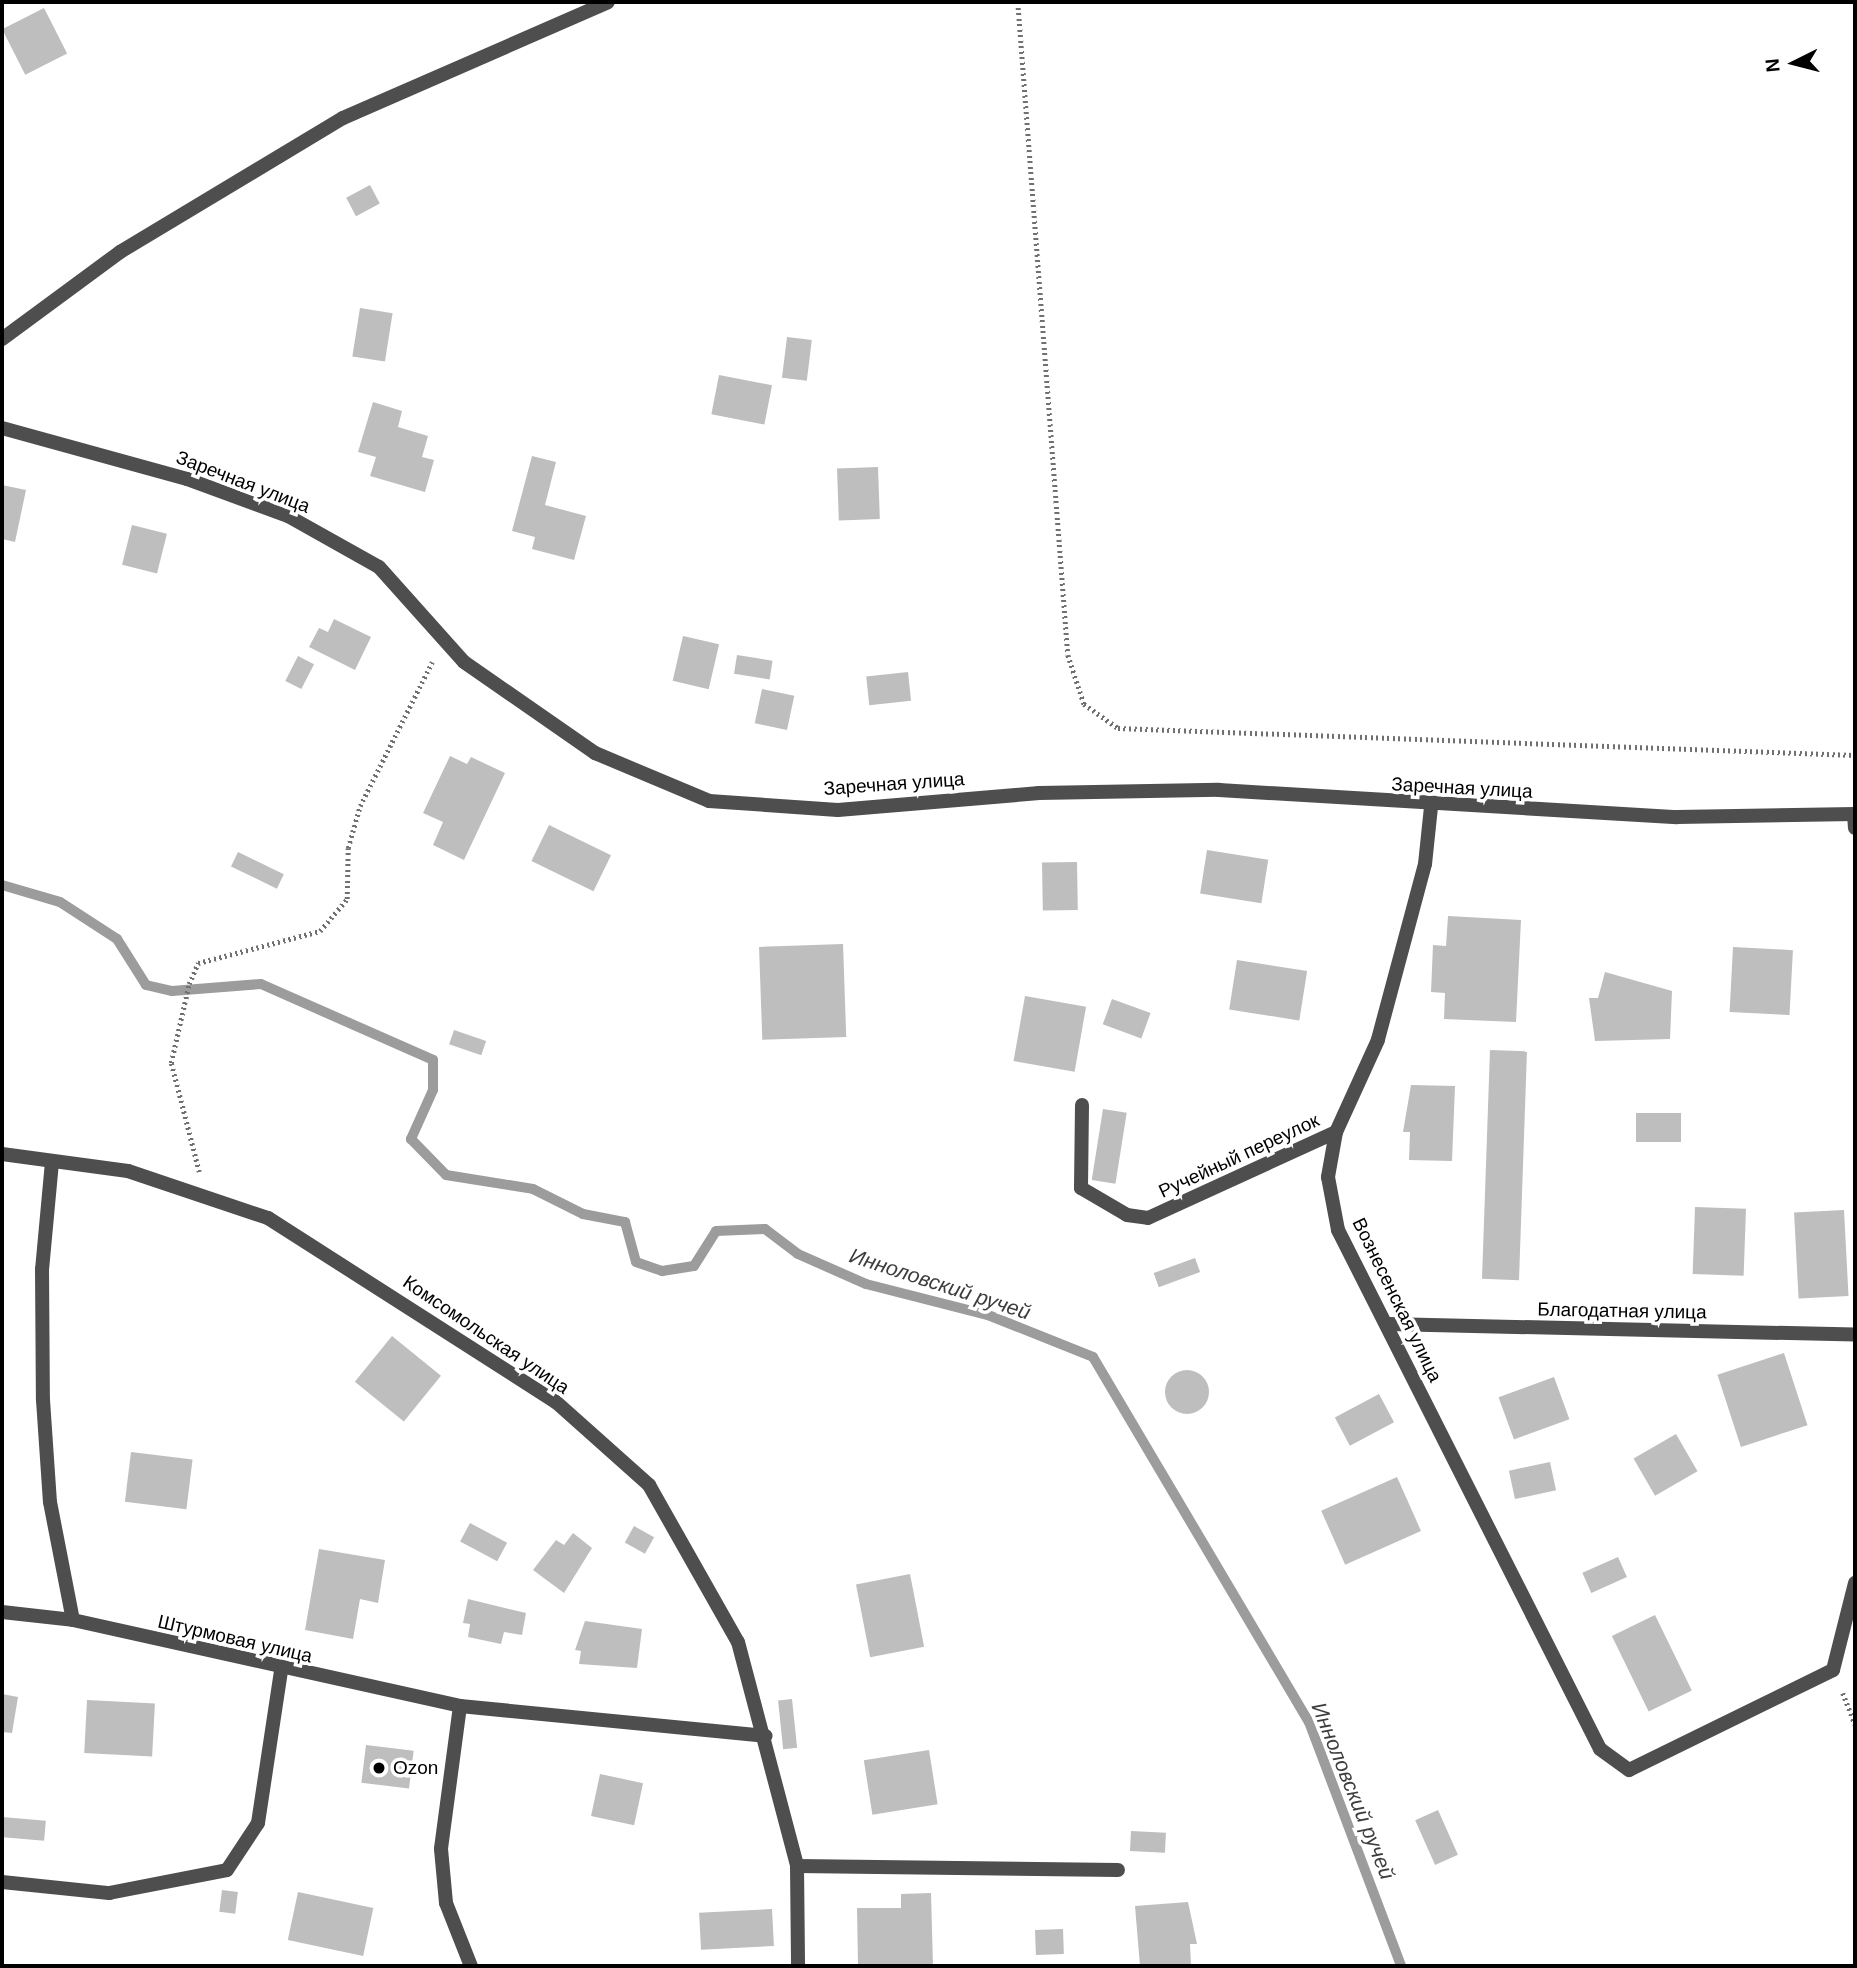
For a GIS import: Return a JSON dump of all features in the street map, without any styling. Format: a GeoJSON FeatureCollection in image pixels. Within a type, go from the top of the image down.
{"type":"FeatureCollection","features":[{"type":"Feature","properties":{"kind":"street"},"geometry":{"type":"LineString","coordinates":[[2,339],[120,252],[343,118],[608,2]]}},
{"type":"Feature","properties":{"kind":"street","name":"Заречная улица"},"geometry":{"type":"LineString","coordinates":[[2,428],[187,479],[288,516],[379,567],[464,662],[595,753],[709,801],[838,810],[1039,793],[1219,790],[1431,807],[1677,817],[1855,819]]}},
{"type":"Feature","properties":{"kind":"street","name":"Вознесенская улица"},"geometry":{"type":"LineString","coordinates":[[1431,807],[1425,864],[1378,1040],[1336,1132],[1328,1177],[1338,1230],[1388,1324],[1601,1749],[1629,1770],[1833,1670]]}},
{"type":"Feature","properties":{"kind":"street","name":"Ручейный переулок"},"geometry":{"type":"LineString","coordinates":[[1082,1105],[1081,1188],[1127,1215],[1148,1219],[1336,1132]]}},
{"type":"Feature","properties":{"kind":"street","name":"Комсомольская улица"},"geometry":{"type":"LineString","coordinates":[[2,1154],[128,1171],[195,1190],[268,1218],[556,1402],[649,1485],[738,1642],[766,1736],[797,1866],[798,1966]]}},
{"type":"Feature","properties":{"kind":"street"},"geometry":{"type":"LineString","coordinates":[[52,1162],[42,1269],[43,1400],[50,1502],[74,1620]]}},
{"type":"Feature","properties":{"kind":"street","name":"Благодатная улица"},"geometry":{"type":"LineString","coordinates":[[1388,1324],[1855,1335]]}},
{"type":"Feature","properties":{"kind":"street"},"geometry":{"type":"LineString","coordinates":[[1833,1670],[1855,1583]]}},
{"type":"Feature","properties":{"kind":"street","name":"Штурмовая улица"},"geometry":{"type":"LineString","coordinates":[[2,1612],[74,1620],[281,1671],[460,1706],[766,1736]]}},
{"type":"Feature","properties":{"kind":"street"},"geometry":{"type":"LineString","coordinates":[[2,1882],[109,1893],[227,1870],[258,1823],[281,1671]]}},
{"type":"Feature","properties":{"kind":"street"},"geometry":{"type":"LineString","coordinates":[[460,1706],[441,1849],[446,1903],[472,1966]]}},
{"type":"Feature","properties":{"kind":"street"},"geometry":{"type":"LineString","coordinates":[[797,1866],[1118,1870]]}},
{"type":"Feature","properties":{"kind":"path"},"geometry":{"type":"LineString","coordinates":[[1018,2],[1068,655],[1084,704],[1118,728],[1855,755]]}},
{"type":"Feature","properties":{"kind":"path"},"geometry":{"type":"LineString","coordinates":[[195,1190],[201,1163],[171,1063],[185,993],[198,963],[320,931],[347,899],[348,848],[360,806],[444,639]]}},
{"type":"Feature","properties":{"kind":"path"},"geometry":{"type":"LineString","coordinates":[[1833,1670],[1855,1725]]}},
{"type":"Feature","properties":{"kind":"building"},"geometry":{"type":"Polygon","coordinates":[[[44,8],[67,53],[25,75],[2,29],[44,8]]]}},
{"type":"Feature","properties":{"kind":"building"},"geometry":{"type":"Polygon","coordinates":[[[370,185],[380,204],[356,216],[346,198],[370,185]]]}},
{"type":"Feature","properties":{"kind":"building"},"geometry":{"type":"Polygon","coordinates":[[[360,308],[393,313],[385,362],[352,356],[360,308]]]}},
{"type":"Feature","properties":{"kind":"building"},"geometry":{"type":"Polygon","coordinates":[[[787,337],[812,340],[807,381],[782,378],[787,337]]]}},
{"type":"Feature","properties":{"kind":"building"},"geometry":{"type":"Polygon","coordinates":[[[719,375],[772,385],[764,425],[711,414],[719,375]]]}},
{"type":"Feature","properties":{"kind":"building"},"geometry":{"type":"Polygon","coordinates":[[[373,402],[402,411],[398,427],[428,436],[422,457],[434,460],[425,492],[370,476],[376,457],[358,452],[373,402]]]}},
{"type":"Feature","properties":{"kind":"building"},"geometry":{"type":"Polygon","coordinates":[[[532,456],[556,462],[545,505],[586,516],[574,560],[532,549],[535,537],[512,531],[532,456]]]}},
{"type":"Feature","properties":{"kind":"building"},"geometry":{"type":"Polygon","coordinates":[[[878,467],[880,519],[839,520],[837,468],[878,467]]]}},
{"type":"Feature","properties":{"kind":"building"},"geometry":{"type":"Polygon","coordinates":[[[2,485],[26,490],[15,542],[2,539],[2,485]]]}},
{"type":"Feature","properties":{"kind":"building"},"geometry":{"type":"Polygon","coordinates":[[[132,525],[167,534],[157,573],[122,565],[132,525]]]}},
{"type":"Feature","properties":{"kind":"building"},"geometry":{"type":"Polygon","coordinates":[[[334,619],[371,637],[355,670],[309,647],[319,628],[328,632],[334,619]]]}},
{"type":"Feature","properties":{"kind":"building"},"geometry":{"type":"Polygon","coordinates":[[[683,636],[719,644],[709,689],[673,681],[683,636]]]}},
{"type":"Feature","properties":{"kind":"building"},"geometry":{"type":"Polygon","coordinates":[[[737,655],[773,661],[770,679],[734,674],[737,655]]]}},
{"type":"Feature","properties":{"kind":"building"},"geometry":{"type":"Polygon","coordinates":[[[298,656],[314,664],[301,689],[285,681],[298,656]]]}},
{"type":"Feature","properties":{"kind":"building"},"geometry":{"type":"Polygon","coordinates":[[[908,672],[911,701],[869,705],[866,676],[908,672]]]}},
{"type":"Feature","properties":{"kind":"building"},"geometry":{"type":"Polygon","coordinates":[[[762,689],[794,696],[787,730],[755,723],[762,689]]]}},
{"type":"Feature","properties":{"kind":"building"},"geometry":{"type":"Polygon","coordinates":[[[450,756],[467,764],[471,757],[505,773],[464,860],[433,845],[443,822],[423,813],[450,756]]]}},
{"type":"Feature","properties":{"kind":"building"},"geometry":{"type":"Polygon","coordinates":[[[549,825],[611,855],[593,891],[531,861],[549,825]]]}},
{"type":"Feature","properties":{"kind":"building"},"geometry":{"type":"Polygon","coordinates":[[[1207,850],[1268,860],[1261,903],[1200,893],[1207,850]]]}},
{"type":"Feature","properties":{"kind":"building"},"geometry":{"type":"Polygon","coordinates":[[[238,852],[284,874],[277,889],[231,866],[238,852]]]}},
{"type":"Feature","properties":{"kind":"building"},"geometry":{"type":"Polygon","coordinates":[[[1077,862],[1078,910],[1043,911],[1042,863],[1077,862]]]}},
{"type":"Feature","properties":{"kind":"building"},"geometry":{"type":"Polygon","coordinates":[[[1448,916],[1521,920],[1516,1022],[1444,1019],[1445,993],[1431,992],[1433,945],[1446,946],[1448,916]]]}},
{"type":"Feature","properties":{"kind":"building"},"geometry":{"type":"Polygon","coordinates":[[[843,944],[846,1037],[762,1040],[759,947],[843,944]]]}},
{"type":"Feature","properties":{"kind":"building"},"geometry":{"type":"Polygon","coordinates":[[[1733,947],[1793,950],[1790,1015],[1730,1012],[1733,947]]]}},
{"type":"Feature","properties":{"kind":"building"},"geometry":{"type":"Polygon","coordinates":[[[1237,960],[1307,971],[1299,1020],[1229,1009],[1237,960]]]}},
{"type":"Feature","properties":{"kind":"building"},"geometry":{"type":"Polygon","coordinates":[[[1605,972],[1672,991],[1670,1039],[1595,1041],[1589,998],[1598,998],[1605,972]]]}},
{"type":"Feature","properties":{"kind":"building"},"geometry":{"type":"Polygon","coordinates":[[[1025,996],[1086,1007],[1075,1072],[1014,1061],[1025,996]]]}},
{"type":"Feature","properties":{"kind":"building"},"geometry":{"type":"Polygon","coordinates":[[[1112,999],[1151,1013],[1141,1038],[1103,1024],[1112,999]]]}},
{"type":"Feature","properties":{"kind":"building"},"geometry":{"type":"Polygon","coordinates":[[[454,1030],[486,1041],[481,1055],[449,1044],[454,1030]]]}},
{"type":"Feature","properties":{"kind":"building"},"geometry":{"type":"Polygon","coordinates":[[[1490,1050],[1527,1051],[1519,1280],[1482,1279],[1490,1050]]]}},
{"type":"Feature","properties":{"kind":"building"},"geometry":{"type":"Polygon","coordinates":[[[1411,1085],[1455,1086],[1452,1161],[1409,1160],[1410,1132],[1403,1132],[1411,1085]]]}},
{"type":"Feature","properties":{"kind":"building"},"geometry":{"type":"Polygon","coordinates":[[[1103,1109],[1127,1113],[1115,1184],[1092,1180],[1103,1109]]]}},
{"type":"Feature","properties":{"kind":"building"},"geometry":{"type":"Polygon","coordinates":[[[1636,1113],[1681,1113],[1681,1142],[1636,1142],[1636,1113]]]}},
{"type":"Feature","properties":{"kind":"building"},"geometry":{"type":"Polygon","coordinates":[[[1695,1207],[1746,1209],[1744,1276],[1693,1274],[1695,1207]]]}},
{"type":"Feature","properties":{"kind":"building"},"geometry":{"type":"Polygon","coordinates":[[[1844,1210],[1849,1296],[1799,1298],[1794,1213],[1844,1210]]]}},
{"type":"Feature","properties":{"kind":"building"},"geometry":{"type":"Polygon","coordinates":[[[1195,1258],[1200,1272],[1159,1287],[1154,1273],[1195,1258]]]}},
{"type":"Feature","properties":{"kind":"building"},"geometry":{"type":"Polygon","coordinates":[[[392,1336],[441,1376],[404,1421],[355,1382],[392,1336]]]}},
{"type":"Feature","properties":{"kind":"building"},"geometry":{"type":"Polygon","coordinates":[[[1784,1353],[1807,1425],[1741,1447],[1717,1375],[1784,1353]]]}},
{"type":"Feature","properties":{"kind":"building"},"geometry":{"type":"Polygon","coordinates":[[[1187,1370],[1202,1377],[1209,1392],[1202,1407],[1187,1414],[1172,1407],[1165,1392],[1172,1377],[1187,1370]]]}},
{"type":"Feature","properties":{"kind":"building"},"geometry":{"type":"Polygon","coordinates":[[[1554,1377],[1569,1419],[1514,1439],[1499,1397],[1554,1377]]]}},
{"type":"Feature","properties":{"kind":"building"},"geometry":{"type":"Polygon","coordinates":[[[1379,1394],[1394,1422],[1350,1446],[1335,1417],[1379,1394]]]}},
{"type":"Feature","properties":{"kind":"building"},"geometry":{"type":"Polygon","coordinates":[[[1676,1434],[1697,1471],[1655,1496],[1634,1458],[1676,1434]]]}},
{"type":"Feature","properties":{"kind":"building"},"geometry":{"type":"Polygon","coordinates":[[[131,1452],[193,1460],[186,1509],[125,1502],[131,1452]]]}},
{"type":"Feature","properties":{"kind":"building"},"geometry":{"type":"Polygon","coordinates":[[[1550,1462],[1556,1490],[1515,1499],[1509,1471],[1550,1462]]]}},
{"type":"Feature","properties":{"kind":"building"},"geometry":{"type":"Polygon","coordinates":[[[1397,1477],[1421,1531],[1345,1565],[1321,1511],[1397,1477]]]}},
{"type":"Feature","properties":{"kind":"building"},"geometry":{"type":"Polygon","coordinates":[[[470,1523],[507,1543],[497,1561],[460,1542],[470,1523]]]}},
{"type":"Feature","properties":{"kind":"building"},"geometry":{"type":"Polygon","coordinates":[[[634,1526],[654,1537],[645,1554],[625,1543],[634,1526]]]}},
{"type":"Feature","properties":{"kind":"building"},"geometry":{"type":"Polygon","coordinates":[[[573,1533],[592,1548],[564,1593],[533,1570],[556,1540],[564,1545],[573,1533]]]}},
{"type":"Feature","properties":{"kind":"building"},"geometry":{"type":"Polygon","coordinates":[[[319,1549],[385,1560],[378,1603],[360,1599],[353,1639],[305,1630],[319,1549]]]}},
{"type":"Feature","properties":{"kind":"building"},"geometry":{"type":"Polygon","coordinates":[[[1618,1557],[1627,1577],[1591,1593],[1582,1573],[1618,1557]]]}},
{"type":"Feature","properties":{"kind":"building"},"geometry":{"type":"Polygon","coordinates":[[[910,1574],[924,1647],[870,1657],[856,1584],[910,1574]]]}},
{"type":"Feature","properties":{"kind":"building"},"geometry":{"type":"Polygon","coordinates":[[[468,1599],[526,1613],[522,1635],[504,1632],[501,1644],[468,1637],[470,1624],[463,1623],[468,1599]]]}},
{"type":"Feature","properties":{"kind":"building"},"geometry":{"type":"Polygon","coordinates":[[[1655,1615],[1692,1690],[1649,1712],[1612,1636],[1655,1615]]]}},
{"type":"Feature","properties":{"kind":"building"},"geometry":{"type":"Polygon","coordinates":[[[585,1621],[642,1629],[637,1668],[579,1664],[581,1651],[575,1650],[585,1621]]]}},
{"type":"Feature","properties":{"kind":"building"},"geometry":{"type":"Polygon","coordinates":[[[2,1694],[18,1697],[12,1733],[2,1732],[2,1694]]]}},
{"type":"Feature","properties":{"kind":"building"},"geometry":{"type":"Polygon","coordinates":[[[792,1699],[797,1748],[783,1749],[778,1700],[792,1699]]]}},
{"type":"Feature","properties":{"kind":"building"},"geometry":{"type":"Polygon","coordinates":[[[87,1700],[155,1704],[152,1756],[84,1753],[87,1700]]]}},
{"type":"Feature","properties":{"kind":"building"},"geometry":{"type":"Polygon","coordinates":[[[366,1745],[414,1751],[409,1789],[361,1783],[366,1745]]]}},
{"type":"Feature","properties":{"kind":"building"},"geometry":{"type":"Polygon","coordinates":[[[929,1750],[938,1804],[872,1815],[864,1760],[929,1750]]]}},
{"type":"Feature","properties":{"kind":"building"},"geometry":{"type":"Polygon","coordinates":[[[600,1774],[643,1783],[634,1825],[591,1816],[600,1774]]]}},
{"type":"Feature","properties":{"kind":"building"},"geometry":{"type":"Polygon","coordinates":[[[1438,1810],[1458,1855],[1435,1865],[1415,1820],[1438,1810]]]}},
{"type":"Feature","properties":{"kind":"building"},"geometry":{"type":"Polygon","coordinates":[[[2,1817],[46,1821],[44,1841],[2,1837],[2,1817]]]}},
{"type":"Feature","properties":{"kind":"building"},"geometry":{"type":"Polygon","coordinates":[[[1131,1831],[1166,1833],[1165,1853],[1130,1851],[1131,1831]]]}},
{"type":"Feature","properties":{"kind":"building"},"geometry":{"type":"Polygon","coordinates":[[[222,1890],[238,1892],[235,1914],[219,1912],[222,1890]]]}},
{"type":"Feature","properties":{"kind":"building"},"geometry":{"type":"Polygon","coordinates":[[[298,1892],[373,1908],[363,1956],[288,1940],[298,1892]]]}},
{"type":"Feature","properties":{"kind":"building"},"geometry":{"type":"Polygon","coordinates":[[[931,1893],[933,1966],[858,1966],[857,1908],[901,1908],[901,1894],[931,1893]]]}},
{"type":"Feature","properties":{"kind":"building"},"geometry":{"type":"Polygon","coordinates":[[[1188,1902],[1197,1944],[1190,1944],[1191,1966],[1140,1966],[1135,1906],[1188,1902]]]}},
{"type":"Feature","properties":{"kind":"building"},"geometry":{"type":"Polygon","coordinates":[[[772,1909],[774,1946],[701,1950],[699,1913],[772,1909]]]}},
{"type":"Feature","properties":{"kind":"building"},"geometry":{"type":"Polygon","coordinates":[[[1063,1929],[1064,1954],[1036,1955],[1035,1930],[1063,1929]]]}},
{"type":"Feature","properties":{"kind":"waterway","name":"Инноловский ручей"},"geometry":{"type":"LineString","coordinates":[[2,885],[60,902],[117,939],[146,985],[172,991],[261,984],[433,1060],[433,1090],[411,1139],[446,1175],[533,1189],[583,1214],[625,1222],[636,1262],[662,1271],[694,1266],[716,1231],[765,1229],[798,1254],[866,1284],[988,1315],[1093,1357],[1309,1722],[1401,1966]]}},
{"type":"Feature","properties":{"kind":"place","name":"Ozon"},"geometry":{"type":"Point","coordinates":[379,1768]}}]}
